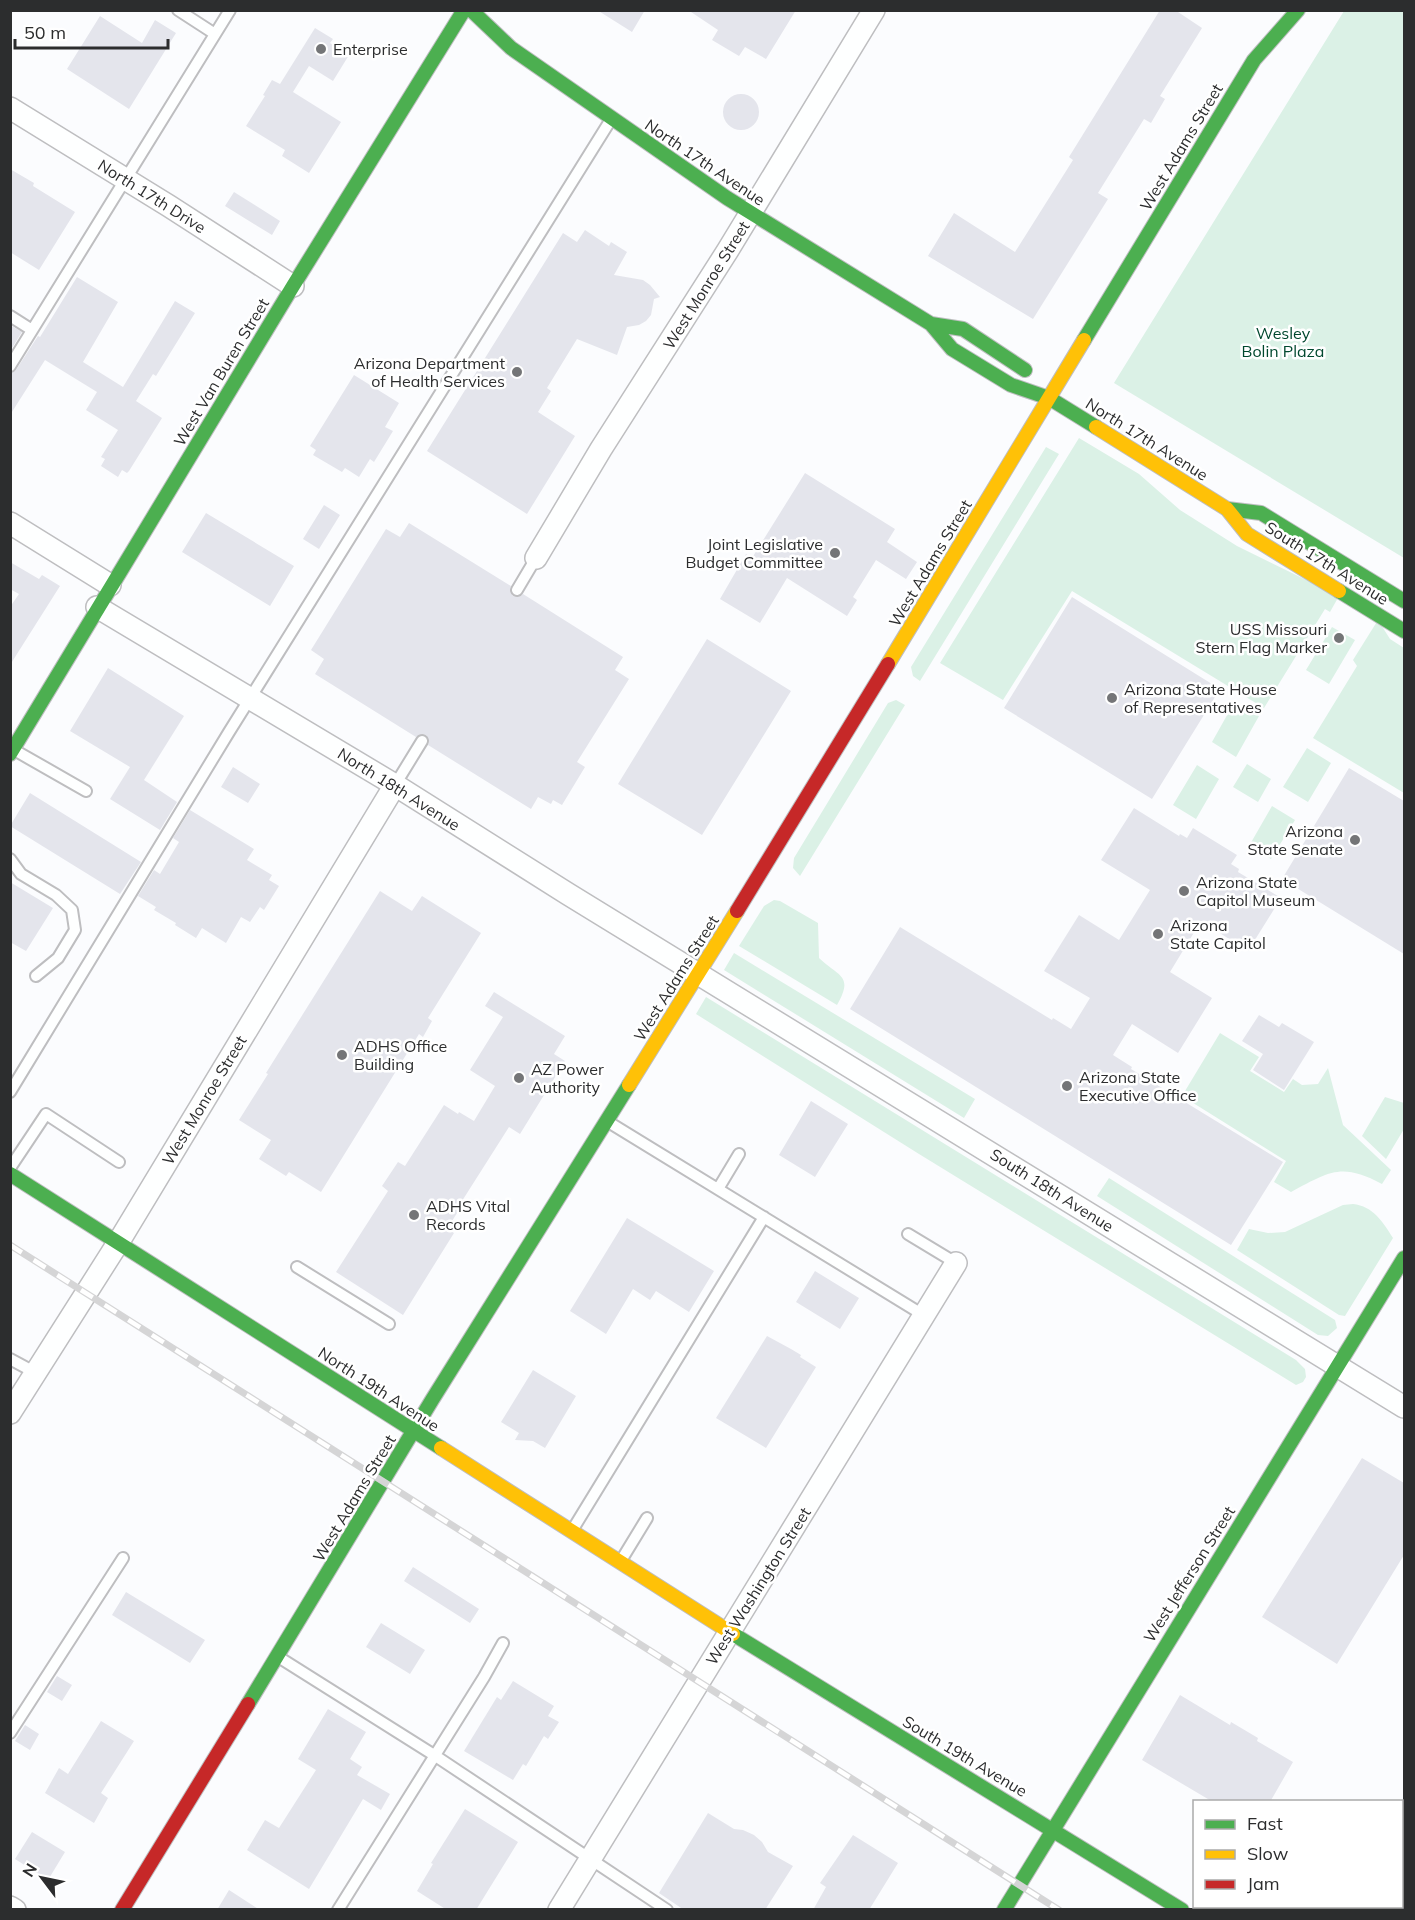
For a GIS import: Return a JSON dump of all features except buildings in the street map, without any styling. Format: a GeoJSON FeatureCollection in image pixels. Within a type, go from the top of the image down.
{"type":"FeatureCollection","features":[{"type":"Feature","properties":{"kind":"main road","name":"West Van Buren Street"},"geometry":{"type":"LineString","coordinates":[[12,752],[110,585],[464,10]]}},
{"type":"Feature","properties":{"kind":"main road","name":"North 17th Avenue"},"geometry":{"type":"LineString","coordinates":[[471,10],[511,48],[751,214],[931,324],[952,349],[1011,386],[1049,398],[1227,509]]}},
{"type":"Feature","properties":{"kind":"main road","name":"West Adams Street"},"geometry":{"type":"LineString","coordinates":[[122,1910],[414,1431],[698,974],[1254,60],[1298,10]]}},
{"type":"Feature","properties":{"kind":"main road","name":"North 17th Avenue"},"geometry":{"type":"LineString","coordinates":[[931,324],[963,329],[1022,367],[1049,398]]}},
{"type":"Feature","properties":{"kind":"main road","name":"South 17th Avenue"},"geometry":{"type":"LineString","coordinates":[[1227,509],[1261,513],[1404,601]]}},
{"type":"Feature","properties":{"kind":"main road","name":"South 17th Avenue"},"geometry":{"type":"LineString","coordinates":[[1227,509],[1247,534],[1404,631]]}},
{"type":"Feature","properties":{"kind":"main road","name":"North 19th Avenue"},"geometry":{"type":"LineString","coordinates":[[10,1174],[730,1632]]}},
{"type":"Feature","properties":{"kind":"main road","name":"West Jefferson Street"},"geometry":{"type":"LineString","coordinates":[[1004,1910],[1052,1828],[1404,1258]]}},
{"type":"Feature","properties":{"kind":"main road","name":"South 19th Avenue"},"geometry":{"type":"LineString","coordinates":[[730,1632],[1182,1910]]}},
{"type":"Feature","properties":{"kind":"street","name":"West Monroe Street"},"geometry":{"type":"LineString","coordinates":[[536,558],[601,449],[751,214],[874,10]]}},
{"type":"Feature","properties":{"kind":"street","name":"North 17th Drive"},"geometry":{"type":"LineString","coordinates":[[10,108],[293,286]]}},
{"type":"Feature","properties":{"kind":"street"},"geometry":{"type":"LineString","coordinates":[[10,523],[110,585]]}},
{"type":"Feature","properties":{"kind":"street","name":"North 18th Avenue"},"geometry":{"type":"LineString","coordinates":[[97,607],[395,785],[698,974]]}},
{"type":"Feature","properties":{"kind":"street","name":"West Monroe Street"},"geometry":{"type":"LineString","coordinates":[[10,1413],[117,1243],[395,785]]}},
{"type":"Feature","properties":{"kind":"street","name":"South 18th Avenue"},"geometry":{"type":"LineString","coordinates":[[698,974],[1404,1407]]}},
{"type":"Feature","properties":{"kind":"street","name":"West Washington Street"},"geometry":{"type":"LineString","coordinates":[[559,1910],[956,1263]]}},
{"type":"Feature","properties":{"kind":"street"},"geometry":{"type":"LineString","coordinates":[[10,1907],[15,1910]]}},
{"type":"Feature","properties":{"kind":"lane"},"geometry":{"type":"LineString","coordinates":[[178,10],[215,34]]}},
{"type":"Feature","properties":{"kind":"lane"},"geometry":{"type":"LineString","coordinates":[[10,366],[230,10]]}},
{"type":"Feature","properties":{"kind":"lane"},"geometry":{"type":"LineString","coordinates":[[10,1092],[250,699],[612,118]]}},
{"type":"Feature","properties":{"kind":"lane"},"geometry":{"type":"LineString","coordinates":[[10,316],[32,330]]}},
{"type":"Feature","properties":{"kind":"lane"},"geometry":{"type":"LineString","coordinates":[[517,590],[536,558]]}},
{"type":"Feature","properties":{"kind":"lane"},"geometry":{"type":"LineString","coordinates":[[395,785],[422,741]]}},
{"type":"Feature","properties":{"kind":"lane"},"geometry":{"type":"LineString","coordinates":[[12,752],[86,791]]}},
{"type":"Feature","properties":{"kind":"lane"},"geometry":{"type":"LineString","coordinates":[[10,859],[21,874],[56,895],[72,910],[75,930],[58,958],[36,976]]}},
{"type":"Feature","properties":{"kind":"lane"},"geometry":{"type":"LineString","coordinates":[[10,1168],[46,1114],[120,1162]]}},
{"type":"Feature","properties":{"kind":"lane"},"geometry":{"type":"LineString","coordinates":[[607,1121],[925,1316]]}},
{"type":"Feature","properties":{"kind":"lane"},"geometry":{"type":"LineString","coordinates":[[718,1189],[739,1154]]}},
{"type":"Feature","properties":{"kind":"lane"},"geometry":{"type":"LineString","coordinates":[[571,1532],[764,1217]]}},
{"type":"Feature","properties":{"kind":"lane"},"geometry":{"type":"LineString","coordinates":[[908,1234],[956,1263]]}},
{"type":"Feature","properties":{"kind":"lane"},"geometry":{"type":"LineString","coordinates":[[297,1267],[389,1324]]}},
{"type":"Feature","properties":{"kind":"lane"},"geometry":{"type":"LineString","coordinates":[[10,1359],[36,1373]]}},
{"type":"Feature","properties":{"kind":"lane"},"geometry":{"type":"LineString","coordinates":[[620,1562],[647,1518]]}},
{"type":"Feature","properties":{"kind":"lane"},"geometry":{"type":"LineString","coordinates":[[10,1732],[123,1558]]}},
{"type":"Feature","properties":{"kind":"lane"},"geometry":{"type":"LineString","coordinates":[[338,1910],[503,1643]]}},
{"type":"Feature","properties":{"kind":"lane"},"geometry":{"type":"LineString","coordinates":[[277,1657],[434,1755],[667,1910]]}},
{"type":"Feature","properties":{"kind":"green space","name":"Wesley Bolin Plaza"},"geometry":{"type":"Polygon","coordinates":[[[1344,11],[1404,11],[1404,558],[1114,383],[1344,11]]]}},
{"type":"Feature","properties":{"kind":"green space"},"geometry":{"type":"Polygon","coordinates":[[[1079,438],[1139,474],[1180,510],[1237,546],[1339,596],[1330,612],[1325,609],[1264,708],[1072,591],[1003,700],[940,663],[1079,438]]]}},
{"type":"Feature","properties":{"kind":"green space"},"geometry":{"type":"Polygon","coordinates":[[[1046,447],[1059,454],[920,681],[913,676],[911,667],[1046,447]]]}},
{"type":"Feature","properties":{"kind":"green space"},"geometry":{"type":"Polygon","coordinates":[[[1378,620],[1390,639],[1404,648],[1404,793],[1313,738],[1357,666],[1353,660],[1378,620]]]}},
{"type":"Feature","properties":{"kind":"green space"},"geometry":{"type":"Polygon","coordinates":[[[1332,627],[1355,640],[1329,684],[1306,670],[1332,627]]]}},
{"type":"Feature","properties":{"kind":"green space"},"geometry":{"type":"Polygon","coordinates":[[[896,700],[905,705],[800,876],[793,868],[794,858],[888,703],[896,700]]]}},
{"type":"Feature","properties":{"kind":"green space"},"geometry":{"type":"Polygon","coordinates":[[[1235,701],[1259,716],[1236,757],[1212,742],[1235,701]]]}},
{"type":"Feature","properties":{"kind":"green space"},"geometry":{"type":"Polygon","coordinates":[[[1307,748],[1331,763],[1308,802],[1283,787],[1307,748]]]}},
{"type":"Feature","properties":{"kind":"green space"},"geometry":{"type":"Polygon","coordinates":[[[1247,764],[1271,779],[1258,802],[1233,787],[1247,764]]]}},
{"type":"Feature","properties":{"kind":"green space"},"geometry":{"type":"Polygon","coordinates":[[[1197,765],[1219,779],[1196,819],[1173,805],[1197,765]]]}},
{"type":"Feature","properties":{"kind":"green space"},"geometry":{"type":"Polygon","coordinates":[[[1272,806],[1295,820],[1271,859],[1249,846],[1272,806]]]}},
{"type":"Feature","properties":{"kind":"green space"},"geometry":{"type":"Polygon","coordinates":[[[774,900],[780,901],[818,923],[819,958],[838,973],[844,982],[842,995],[837,1005],[739,946],[764,906],[774,900]]]}},
{"type":"Feature","properties":{"kind":"green space"},"geometry":{"type":"Polygon","coordinates":[[[734,953],[975,1099],[964,1118],[724,970],[734,953]]]}},
{"type":"Feature","properties":{"kind":"green space"},"geometry":{"type":"Polygon","coordinates":[[[706,997],[1296,1360],[1305,1369],[1306,1377],[1303,1382],[1296,1385],[696,1014],[706,997]]]}},
{"type":"Feature","properties":{"kind":"green space"},"geometry":{"type":"Polygon","coordinates":[[[1220,1033],[1259,1057],[1250,1071],[1284,1092],[1293,1079],[1302,1085],[1318,1084],[1328,1068],[1343,1125],[1391,1170],[1382,1184],[1356,1173],[1345,1172],[1335,1172],[1315,1179],[1291,1192],[1274,1182],[1286,1161],[1182,1096],[1220,1033]]]}},
{"type":"Feature","properties":{"kind":"green space"},"geometry":{"type":"Polygon","coordinates":[[[1385,1097],[1404,1103],[1404,1129],[1386,1159],[1362,1136],[1385,1097]]]}},
{"type":"Feature","properties":{"kind":"green space"},"geometry":{"type":"Polygon","coordinates":[[[1109,1178],[1335,1320],[1337,1328],[1328,1336],[1318,1335],[1097,1196],[1109,1178]]]}},
{"type":"Feature","properties":{"kind":"green space"},"geometry":{"type":"Polygon","coordinates":[[[1353,1204],[1372,1211],[1393,1238],[1345,1316],[1339,1315],[1237,1250],[1249,1229],[1268,1233],[1285,1232],[1343,1205],[1353,1204]]]}},
{"type":"Feature","properties":{"kind":"railway"},"geometry":{"type":"LineString","coordinates":[[10,1245],[1059,1910]]}},
{"type":"Feature","properties":{"kind":"traffic: fast"},"geometry":{"type":"LineString","coordinates":[[10,754],[293,286],[464,10]]}},
{"type":"Feature","properties":{"kind":"traffic: fast"},"geometry":{"type":"LineString","coordinates":[[471,10],[511,48],[727,198],[931,324],[952,349],[1011,385],[1049,398],[1096,427]]}},
{"type":"Feature","properties":{"kind":"traffic: fast"},"geometry":{"type":"LineString","coordinates":[[1084,340],[1254,60],[1298,10]]}},
{"type":"Feature","properties":{"kind":"traffic: fast"},"geometry":{"type":"LineString","coordinates":[[931,324],[963,329],[1025,370]]}},
{"type":"Feature","properties":{"kind":"traffic: fast"},"geometry":{"type":"LineString","coordinates":[[1227,509],[1261,513],[1404,601]]}},
{"type":"Feature","properties":{"kind":"traffic: fast"},"geometry":{"type":"LineString","coordinates":[[1339,591],[1404,631]]}},
{"type":"Feature","properties":{"kind":"traffic: fast"},"geometry":{"type":"LineString","coordinates":[[248,1704],[432,1400],[629,1085]]}},
{"type":"Feature","properties":{"kind":"traffic: fast"},"geometry":{"type":"LineString","coordinates":[[10,1174],[441,1448]]}},
{"type":"Feature","properties":{"kind":"traffic: fast"},"geometry":{"type":"LineString","coordinates":[[1004,1910],[1404,1258]]}},
{"type":"Feature","properties":{"kind":"traffic: fast"},"geometry":{"type":"LineString","coordinates":[[733,1634],[1182,1910]]}},
{"type":"Feature","properties":{"kind":"traffic: slow"},"geometry":{"type":"LineString","coordinates":[[888,664],[1084,340]]}},
{"type":"Feature","properties":{"kind":"traffic: slow"},"geometry":{"type":"LineString","coordinates":[[1096,427],[1227,509],[1247,534],[1339,591]]}},
{"type":"Feature","properties":{"kind":"traffic: slow"},"geometry":{"type":"LineString","coordinates":[[629,1085],[737,911]]}},
{"type":"Feature","properties":{"kind":"traffic: slow"},"geometry":{"type":"LineString","coordinates":[[441,1448],[733,1634]]}},
{"type":"Feature","properties":{"kind":"traffic: jam"},"geometry":{"type":"LineString","coordinates":[[737,911],[888,664]]}},
{"type":"Feature","properties":{"kind":"traffic: jam"},"geometry":{"type":"LineString","coordinates":[[122,1910],[248,1704]]}},
{"type":"Feature","properties":{"kind":"place","name":"Enterprise"},"geometry":{"type":"Point","coordinates":[321,49]}},
{"type":"Feature","properties":{"kind":"place","name":"Arizona Department of Health Services"},"geometry":{"type":"Point","coordinates":[517,372]}},
{"type":"Feature","properties":{"kind":"place","name":"Joint Legislative Budget Committee"},"geometry":{"type":"Point","coordinates":[835,553]}},
{"type":"Feature","properties":{"kind":"place","name":"USS Missouri Stern Flag Marker"},"geometry":{"type":"Point","coordinates":[1339,638]}},
{"type":"Feature","properties":{"kind":"place","name":"Arizona State House of Representatives"},"geometry":{"type":"Point","coordinates":[1112,698]}},
{"type":"Feature","properties":{"kind":"place","name":"Arizona State Senate"},"geometry":{"type":"Point","coordinates":[1355,840]}},
{"type":"Feature","properties":{"kind":"place","name":"Arizona State Capitol Museum"},"geometry":{"type":"Point","coordinates":[1184,891]}},
{"type":"Feature","properties":{"kind":"place","name":"Arizona State Capitol"},"geometry":{"type":"Point","coordinates":[1158,934]}},
{"type":"Feature","properties":{"kind":"place","name":"ADHS Office Building"},"geometry":{"type":"Point","coordinates":[342,1055]}},
{"type":"Feature","properties":{"kind":"place","name":"AZ Power Authority"},"geometry":{"type":"Point","coordinates":[519,1078]}},
{"type":"Feature","properties":{"kind":"place","name":"Arizona State Executive Office"},"geometry":{"type":"Point","coordinates":[1067,1086]}},
{"type":"Feature","properties":{"kind":"place","name":"ADHS Vital Records"},"geometry":{"type":"Point","coordinates":[414,1215]}}]}
